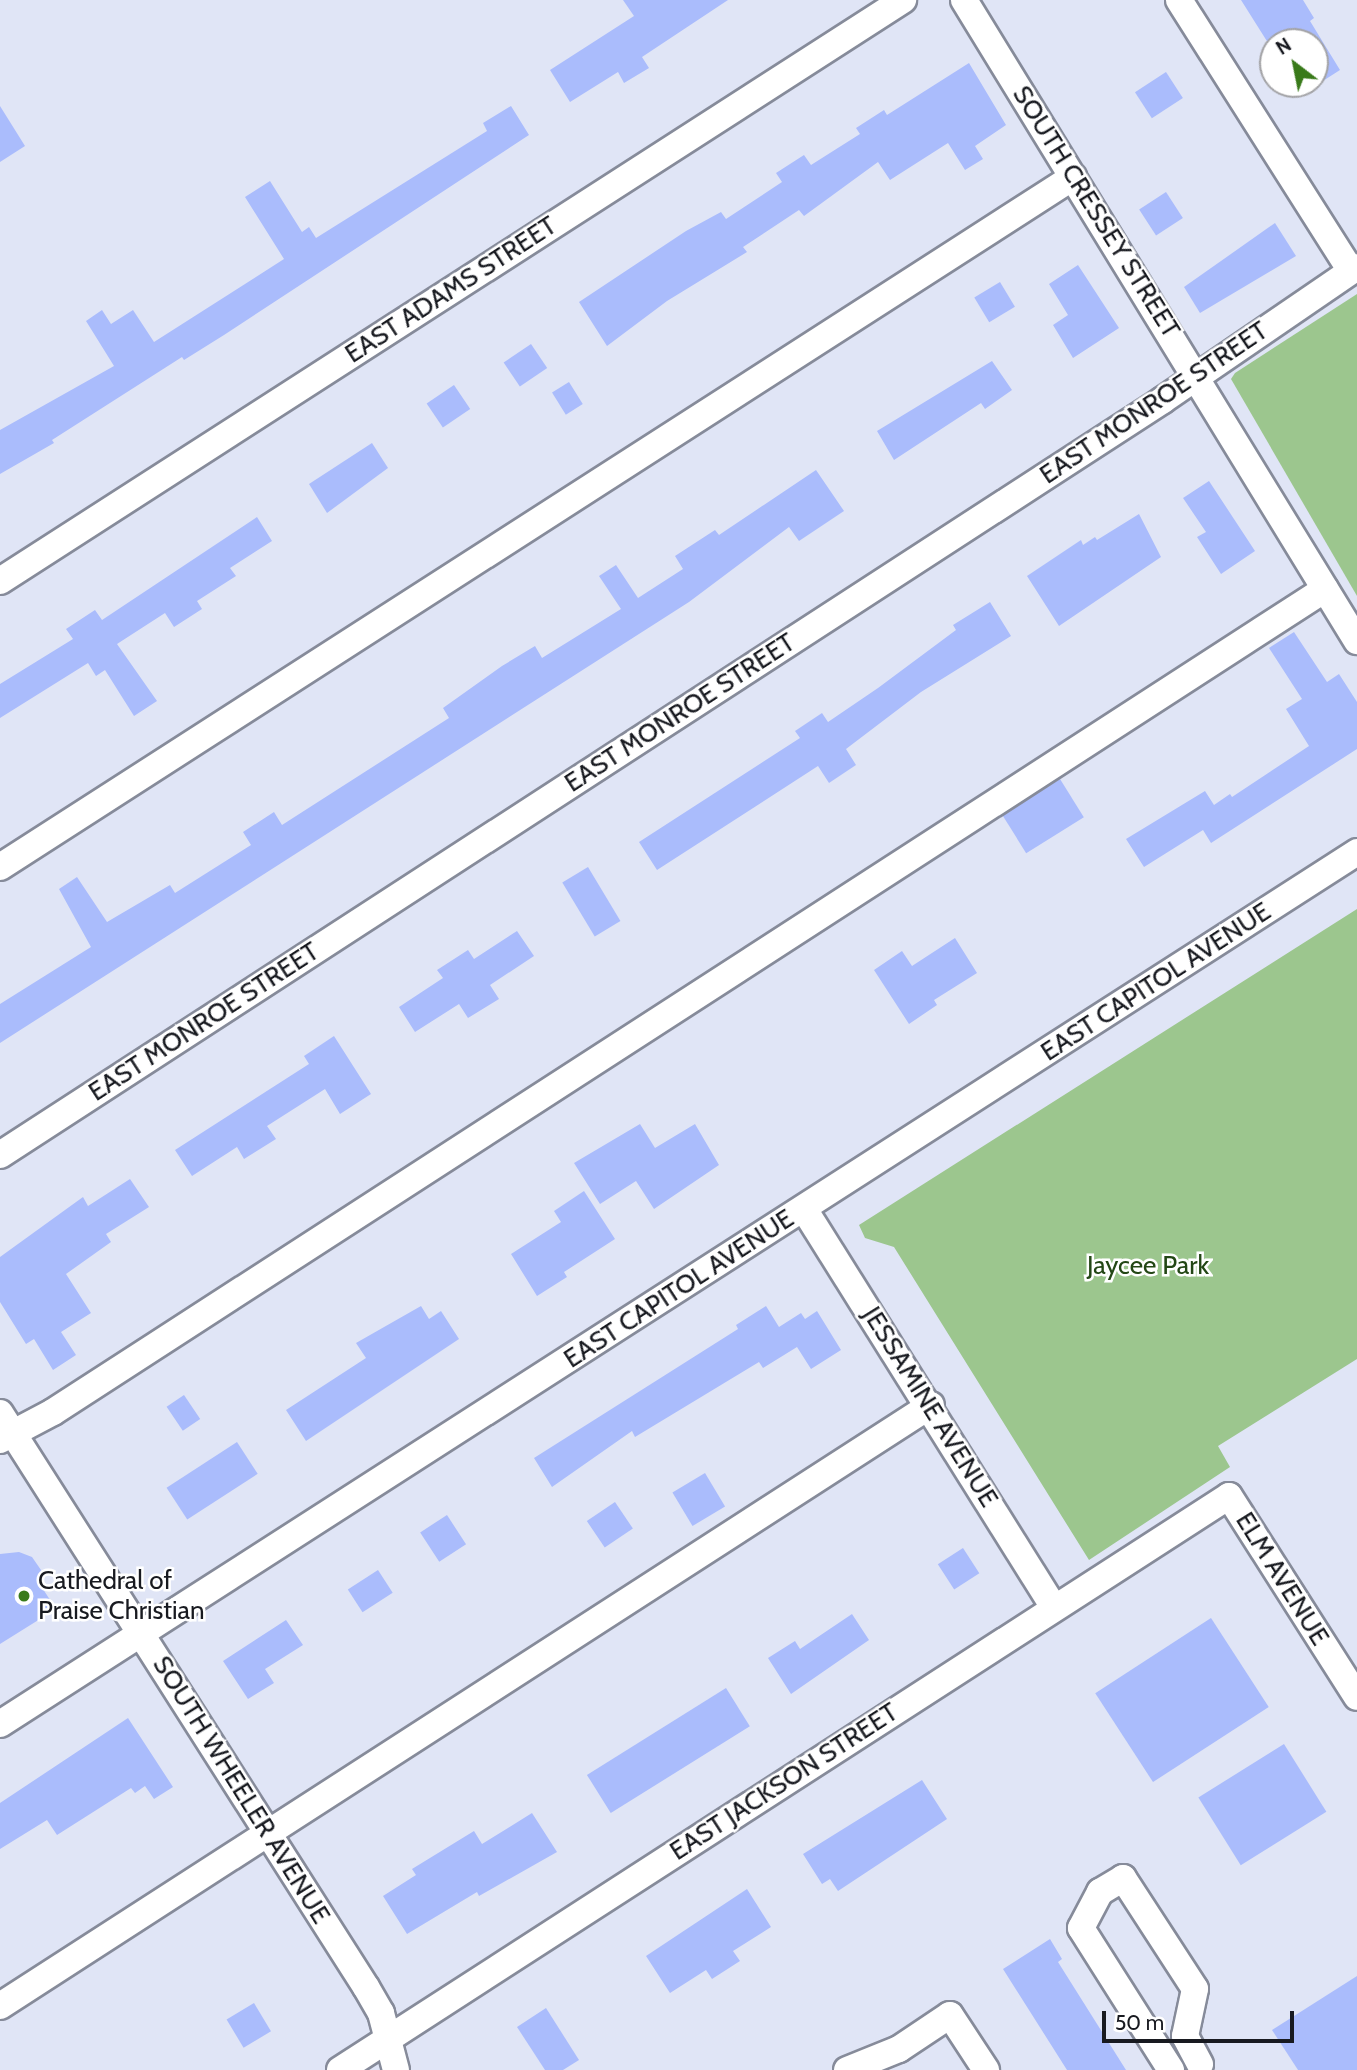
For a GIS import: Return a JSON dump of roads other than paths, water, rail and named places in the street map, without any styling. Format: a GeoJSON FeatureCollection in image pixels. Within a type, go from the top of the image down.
{"type":"FeatureCollection","features":[{"type":"Feature","properties":{"kind":"street","name":"EAST ADAMS STREET"},"geometry":{"type":"LineString","coordinates":[[0,581],[903,0]]}},
{"type":"Feature","properties":{"kind":"street","name":"SOUTH CRESSEY STREET"},"geometry":{"type":"LineString","coordinates":[[964,0],[1197,374],[1357,641]]}},
{"type":"Feature","properties":{"kind":"street"},"geometry":{"type":"LineString","coordinates":[[1179,0],[1354,269]]}},
{"type":"Feature","properties":{"kind":"street"},"geometry":{"type":"LineString","coordinates":[[0,867],[1073,177]]}},
{"type":"Feature","properties":{"kind":"street","name":"EAST MONROE STREET"},"geometry":{"type":"LineString","coordinates":[[0,1155],[1354,269]]}},
{"type":"Feature","properties":{"kind":"street"},"geometry":{"type":"LineString","coordinates":[[4,1429],[1325,589]]}},
{"type":"Feature","properties":{"kind":"street","name":"EAST CAPITOL AVENUE"},"geometry":{"type":"LineString","coordinates":[[0,1724],[1357,852]]}},
{"type":"Feature","properties":{"kind":"street","name":"JESSAMINE AVENUE"},"geometry":{"type":"LineString","coordinates":[[804,1209],[931,1405],[1054,1607]]}},
{"type":"Feature","properties":{"kind":"street"},"geometry":{"type":"LineString","coordinates":[[0,2006],[931,1405]]}},
{"type":"Feature","properties":{"kind":"street","name":"SOUTH WHEELER AVENUE"},"geometry":{"type":"LineString","coordinates":[[4,1429],[142,1632],[267,1834],[372,1996],[381,2013],[385,2041],[396,2070]]}},
{"type":"Feature","properties":{"kind":"street","name":"EAST JACKSON STREET"},"geometry":{"type":"LineString","coordinates":[[340,2070],[1229,1496]]}},
{"type":"Feature","properties":{"kind":"street","name":"ELM AVENUE"},"geometry":{"type":"LineString","coordinates":[[1229,1496],[1357,1697]]}},
{"type":"Feature","properties":{"kind":"street"},"geometry":{"type":"LineString","coordinates":[[1171,2070],[1081,1928],[1100,1892],[1124,1878],[1195,1989],[1185,2036],[1198,2068]]}},
{"type":"Feature","properties":{"kind":"street"},"geometry":{"type":"LineString","coordinates":[[847,2070],[899,2049],[950,2015],[986,2070]]}},
{"type":"Feature","properties":{"kind":"place","name":"Cathedral of Praise Christian"},"geometry":{"type":"Point","coordinates":[24,1596]}},
{"type":"Feature","properties":{"kind":"park label","name":"Jaycee Park"},"geometry":{"type":"Point","coordinates":[1148,1266]}}]}
